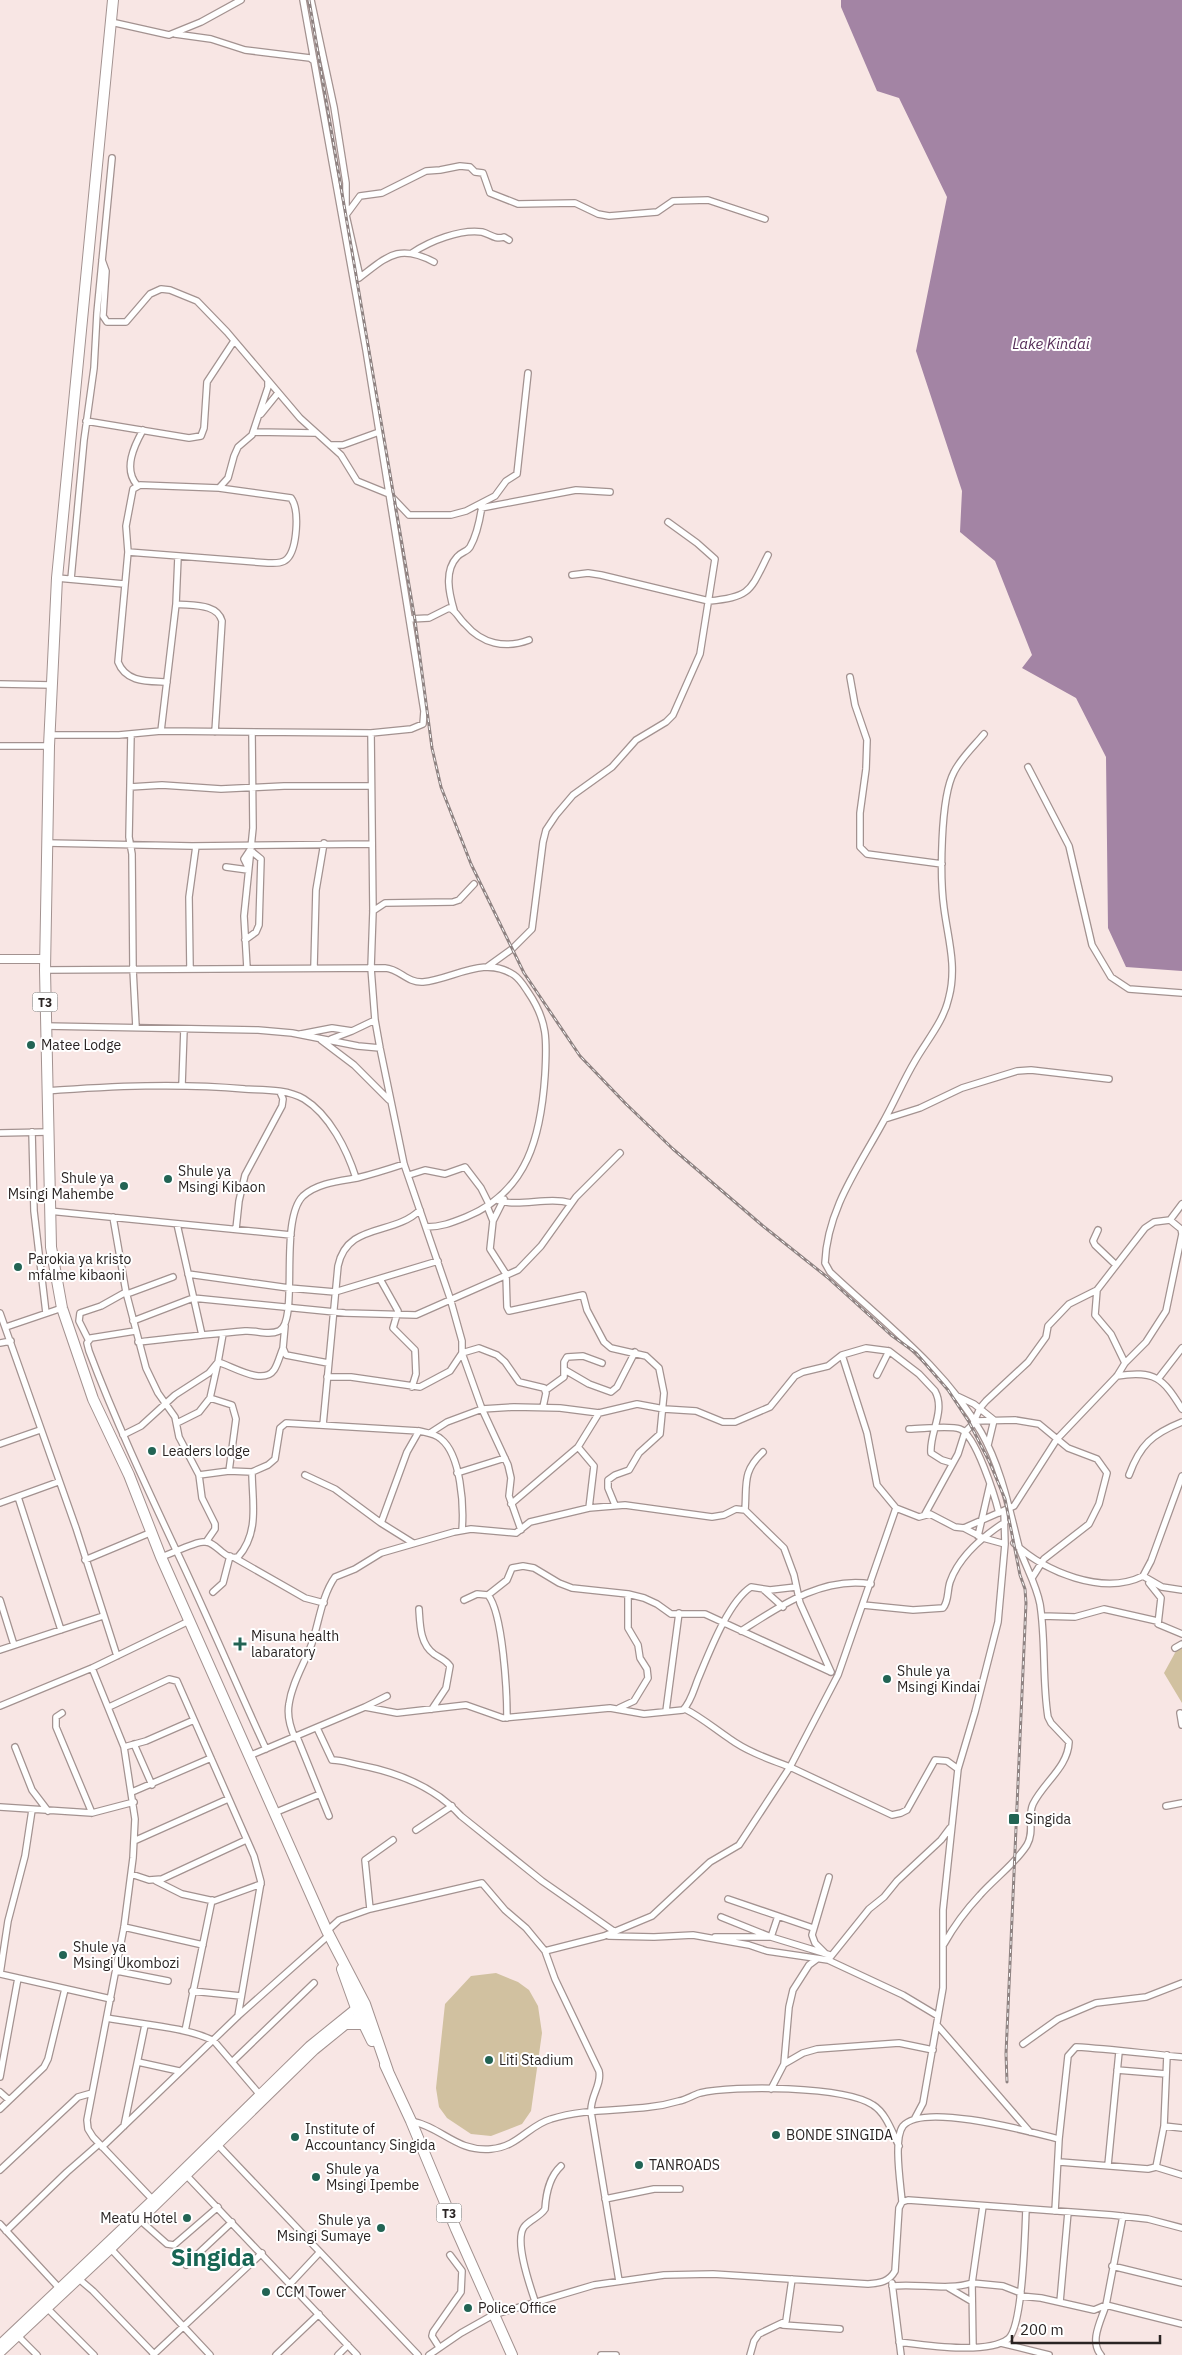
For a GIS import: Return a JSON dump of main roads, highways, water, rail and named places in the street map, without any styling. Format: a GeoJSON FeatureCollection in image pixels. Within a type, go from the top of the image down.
{"type":"FeatureCollection","features":[{"type":"Feature","properties":{"kind":"highway","name":"T3"},"geometry":{"type":"LineString","coordinates":[[113,0],[69,470],[59,543],[57,578],[49,746],[45,964],[46,1090],[51,1246],[62,1308],[93,1399],[129,1475],[161,1557],[336,1949],[362,2015],[411,2121],[512,2355]]}},
{"type":"Feature","properties":{"kind":"highway"},"geometry":{"type":"LineString","coordinates":[[347,2024],[362,2015]]}},
{"type":"Feature","properties":{"kind":"main road"},"geometry":{"type":"LineString","coordinates":[[0,959],[45,964]]}},
{"type":"Feature","properties":{"kind":"main road"},"geometry":{"type":"LineString","coordinates":[[0,2353],[47,2308],[61,2290],[78,2279],[141,2221],[155,2202],[187,2176],[309,2046],[362,2015]]}},
{"type":"Feature","properties":{"kind":"main road"},"geometry":{"type":"LineString","coordinates":[[0,2344],[155,2202],[262,2097],[347,2024]]}},
{"type":"Feature","properties":{"kind":"water","name":"Lake Kindai"},"geometry":{"type":"Polygon","coordinates":[[[841,0],[1182,0],[1182,971],[1126,967],[1108,928],[1106,757],[1076,698],[1022,668],[1032,655],[995,561],[960,532],[962,491],[916,351],[947,197],[899,98],[877,91],[841,7],[841,0]]]}},
{"type":"Feature","properties":{"kind":"railway"},"geometry":{"type":"LineString","coordinates":[[309,0],[415,620],[432,748],[441,787],[471,864],[524,973],[580,1056],[673,1149],[763,1226],[827,1277],[891,1335],[916,1353],[948,1390],[969,1422],[989,1461],[1005,1499],[1020,1575],[1025,1589],[1026,1603],[1006,2054],[1007,2082]]}},
{"type":"Feature","properties":{"kind":"place","name":"Matee Lodge"},"geometry":{"type":"Point","coordinates":[31,1045]}},
{"type":"Feature","properties":{"kind":"place","name":"Shule ya Msingi Kibaon"},"geometry":{"type":"Point","coordinates":[168,1179]}},
{"type":"Feature","properties":{"kind":"place","name":"Shule ya Msingi Mahembe"},"geometry":{"type":"Point","coordinates":[124,1186]}},
{"type":"Feature","properties":{"kind":"place","name":"Parokia ya kristo mfalme kibaoni"},"geometry":{"type":"Point","coordinates":[18,1267]}},
{"type":"Feature","properties":{"kind":"place","name":"Leaders lodge"},"geometry":{"type":"Point","coordinates":[152,1451]}},
{"type":"Feature","properties":{"kind":"place","name":"Misuna health labaratory"},"geometry":{"type":"Point","coordinates":[240,1644]}},
{"type":"Feature","properties":{"kind":"place","name":"Shule ya Msingi Kindai"},"geometry":{"type":"Point","coordinates":[887,1679]}},
{"type":"Feature","properties":{"kind":"place","name":"Singida"},"geometry":{"type":"Point","coordinates":[1014,1819]}},
{"type":"Feature","properties":{"kind":"place","name":"Shule ya Msingi Ukombozi"},"geometry":{"type":"Point","coordinates":[63,1955]}},
{"type":"Feature","properties":{"kind":"place","name":"Liti Stadium"},"geometry":{"type":"Point","coordinates":[489,2060]}},
{"type":"Feature","properties":{"kind":"place","name":"BONDE SINGIDA"},"geometry":{"type":"Point","coordinates":[776,2135]}},
{"type":"Feature","properties":{"kind":"place","name":"Institute of Accountancy Singida"},"geometry":{"type":"Point","coordinates":[295,2137]}},
{"type":"Feature","properties":{"kind":"place","name":"TANROADS"},"geometry":{"type":"Point","coordinates":[639,2165]}},
{"type":"Feature","properties":{"kind":"place","name":"Shule ya Msingi Ipembe"},"geometry":{"type":"Point","coordinates":[316,2177]}},
{"type":"Feature","properties":{"kind":"place","name":"Meatu Hotel"},"geometry":{"type":"Point","coordinates":[187,2218]}},
{"type":"Feature","properties":{"kind":"place","name":"Shule ya Msingi Sumaye"},"geometry":{"type":"Point","coordinates":[381,2228]}},
{"type":"Feature","properties":{"kind":"place","name":"CCM Tower"},"geometry":{"type":"Point","coordinates":[266,2292]}},
{"type":"Feature","properties":{"kind":"place","name":"Police Office"},"geometry":{"type":"Point","coordinates":[468,2308]}},
{"type":"Feature","properties":{"kind":"district","name":"Singida"},"geometry":{"type":"Point","coordinates":[213,2257]}}]}
